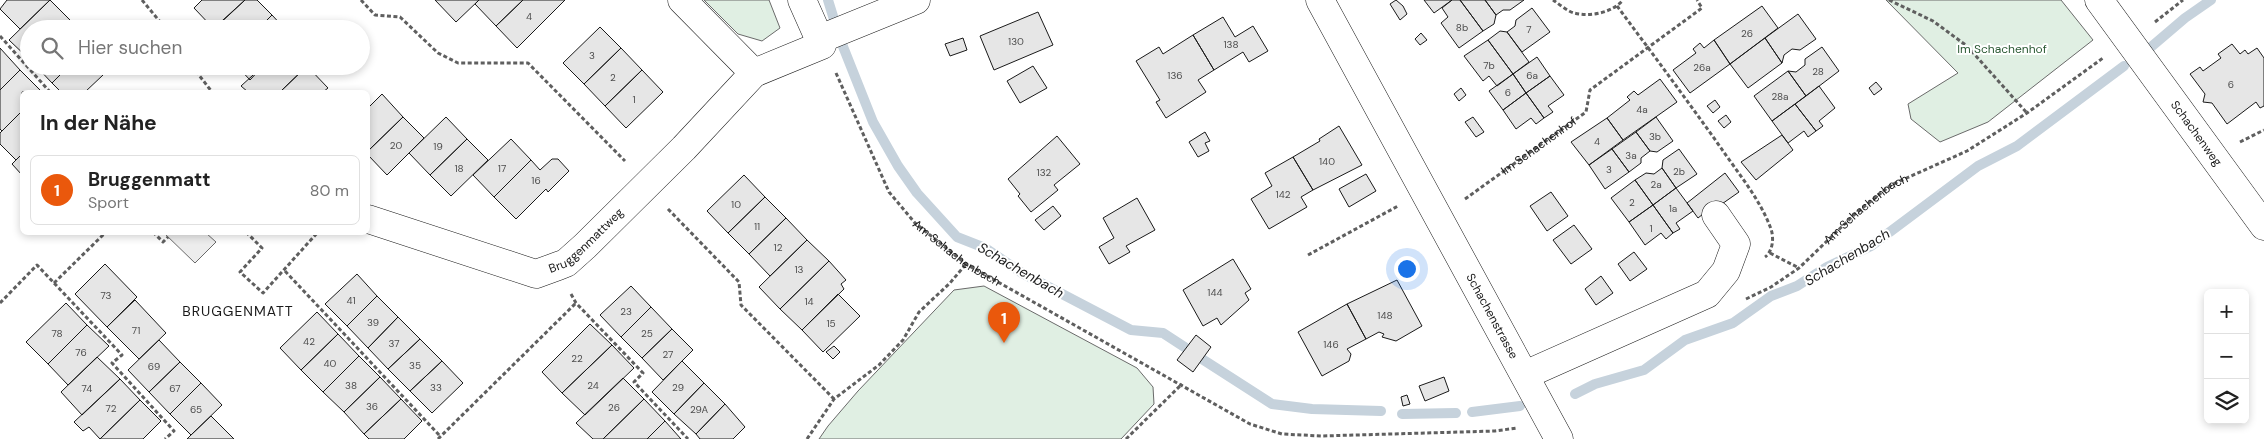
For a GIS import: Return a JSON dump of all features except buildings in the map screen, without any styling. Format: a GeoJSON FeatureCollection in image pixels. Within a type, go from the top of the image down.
{"type":"FeatureCollection","features":[{"type":"Feature","properties":{"kind":"street"},"geometry":{"type":"LineString","coordinates":[[682,0],[754,73]]}},
{"type":"Feature","properties":{"kind":"street"},"geometry":{"type":"LineString","coordinates":[[802,0],[821,42],[916,0]]}},
{"type":"Feature","properties":{"kind":"street","name":"Schachenstrasse"},"geometry":{"type":"LineString","coordinates":[[1320,0],[1554,429]]}},
{"type":"Feature","properties":{"kind":"street","name":"Schachenweg"},"geometry":{"type":"LineString","coordinates":[[2100,0],[2264,226]]}},
{"type":"Feature","properties":{"kind":"street","name":"Bruggenmattweg"},"geometry":{"type":"LineString","coordinates":[[370,220],[536,274],[558,266],[566,262],[585,246],[684,148],[754,73],[821,42]]}},
{"type":"Feature","properties":{"kind":"street"},"geometry":{"type":"LineString","coordinates":[[1526,376],[1706,294],[1726,271],[1736,244],[1716,215]]}},
{"type":"Feature","properties":{"kind":"path"},"geometry":{"type":"LineString","coordinates":[[142,0],[159,20]]}},
{"type":"Feature","properties":{"kind":"path"},"geometry":{"type":"LineString","coordinates":[[361,0],[376,15],[400,17],[438,53],[458,63],[528,63],[622,158]]}},
{"type":"Feature","properties":{"kind":"path"},"geometry":{"type":"LineString","coordinates":[[1553,0],[1572,13],[1593,15],[1617,6],[1623,0]]}},
{"type":"Feature","properties":{"kind":"path","name":"Im Schachenhof"},"geometry":{"type":"LineString","coordinates":[[1464,199],[1586,112],[1590,90],[1702,8],[1697,0]]}},
{"type":"Feature","properties":{"kind":"path"},"geometry":{"type":"LineString","coordinates":[[1889,0],[1933,21],[1967,46],[2028,113]]}},
{"type":"Feature","properties":{"kind":"path","name":"Am Schachenbach"},"geometry":{"type":"LineString","coordinates":[[1744,300],[1771,287],[1799,268],[1855,214],[1891,185],[1967,151],[2028,113],[2183,0]]}},
{"type":"Feature","properties":{"kind":"path"},"geometry":{"type":"LineString","coordinates":[[1617,6],[1649,48],[1756,200],[1771,230],[1770,253],[1763,260]]}},
{"type":"Feature","properties":{"kind":"path"},"geometry":{"type":"LineString","coordinates":[[0,36],[20,58]]}},
{"type":"Feature","properties":{"kind":"path","name":"Am Schachenbach"},"geometry":{"type":"LineString","coordinates":[[821,42],[890,192],[915,223],[966,264],[1250,424],[1282,434],[1321,436],[1495,431],[1534,426],[1554,429]]}},
{"type":"Feature","properties":{"kind":"path"},"geometry":{"type":"LineString","coordinates":[[35,75],[48,90]]}},
{"type":"Feature","properties":{"kind":"path"},"geometry":{"type":"LineString","coordinates":[[199,75],[210,90]]}},
{"type":"Feature","properties":{"kind":"path"},"geometry":{"type":"LineString","coordinates":[[1308,255],[1425,192]]}},
{"type":"Feature","properties":{"kind":"path"},"geometry":{"type":"LineString","coordinates":[[662,203],[740,282],[740,305],[834,399]]}},
{"type":"Feature","properties":{"kind":"path"},"geometry":{"type":"LineString","coordinates":[[54,283],[103,235]]}},
{"type":"Feature","properties":{"kind":"path"},"geometry":{"type":"LineString","coordinates":[[157,235],[163,242],[168,237]]}},
{"type":"Feature","properties":{"kind":"path"},"geometry":{"type":"LineString","coordinates":[[249,235],[262,248],[240,272],[263,294],[315,235]]}},
{"type":"Feature","properties":{"kind":"path"},"geometry":{"type":"LineString","coordinates":[[1770,253],[1799,268]]}},
{"type":"Feature","properties":{"kind":"path"},"geometry":{"type":"LineString","coordinates":[[807,439],[834,399],[879,366],[904,340],[919,312],[950,283],[966,264]]}},
{"type":"Feature","properties":{"kind":"path"},"geometry":{"type":"LineString","coordinates":[[0,303],[37,265],[122,355],[112,363],[174,431],[165,439]]}},
{"type":"Feature","properties":{"kind":"path"},"geometry":{"type":"LineString","coordinates":[[285,271],[439,438],[576,303]]}},
{"type":"Feature","properties":{"kind":"path"},"geometry":{"type":"LineString","coordinates":[[569,290],[576,303],[643,373],[634,382],[688,439]]}},
{"type":"Feature","properties":{"kind":"path"},"geometry":{"type":"LineString","coordinates":[[1126,439],[1182,384]]}},
{"type":"Feature","properties":{"kind":"green space"},"geometry":{"type":"Polygon","coordinates":[[[704,0],[769,0],[780,28],[762,41],[738,34],[704,0]]]}},
{"type":"Feature","properties":{"kind":"green space","name":"Im Schachenhof"},"geometry":{"type":"Polygon","coordinates":[[[1886,0],[2061,0],[2093,40],[1988,122],[1940,142],[1911,119],[1908,104],[1958,73],[1886,0]]]}},
{"type":"Feature","properties":{"kind":"green space"},"geometry":{"type":"Polygon","coordinates":[[[984,286],[1137,368],[1153,387],[1154,404],[1121,439],[819,439],[858,391],[954,290],[984,286]]]}},
{"type":"Feature","properties":{"kind":"shaded area"},"geometry":{"type":"Polygon","coordinates":[[[166,235],[208,235],[216,242],[195,263],[166,235]]]}},
{"type":"Feature","properties":{"kind":"waterway","name":"Schachenbach"},"geometry":{"type":"LineString","coordinates":[[828,0],[836,26]]}},
{"type":"Feature","properties":{"kind":"waterway","name":"Schachenbach"},"geometry":{"type":"LineString","coordinates":[[2151,47],[2185,18],[2211,0]]}},
{"type":"Feature","properties":{"kind":"waterway","name":"Schachenbach"},"geometry":{"type":"LineString","coordinates":[[840,39],[873,122],[898,166],[917,193],[957,237],[985,248],[1022,273],[1131,330],[1163,333],[1186,348]]}},
{"type":"Feature","properties":{"kind":"waterway","name":"Schachenbach"},"geometry":{"type":"LineString","coordinates":[[1575,394],[1595,384],[1644,370],[1685,340],[1733,323],[1771,296],[1797,286],[1827,267],[1871,246],[1978,166],[2017,146],[2124,66]]}},
{"type":"Feature","properties":{"kind":"waterway","name":"Schachenbach"},"geometry":{"type":"LineString","coordinates":[[1202,359],[1272,404],[1312,409],[1381,411]]}},
{"type":"Feature","properties":{"kind":"waterway","name":"Schachenbach"},"geometry":{"type":"LineString","coordinates":[[1472,412],[1520,406]]}},
{"type":"Feature","properties":{"kind":"waterway","name":"Schachenbach"},"geometry":{"type":"LineString","coordinates":[[1402,414],[1456,413]]}},
{"type":"Feature","properties":{"kind":"place","name":"Bruggenmatt"},"geometry":{"type":"Point","coordinates":[1004,343]}},
{"type":"Feature","properties":{"kind":"district","name":"BRUGGENMATT"},"geometry":{"type":"Point","coordinates":[238,311]}}]}
